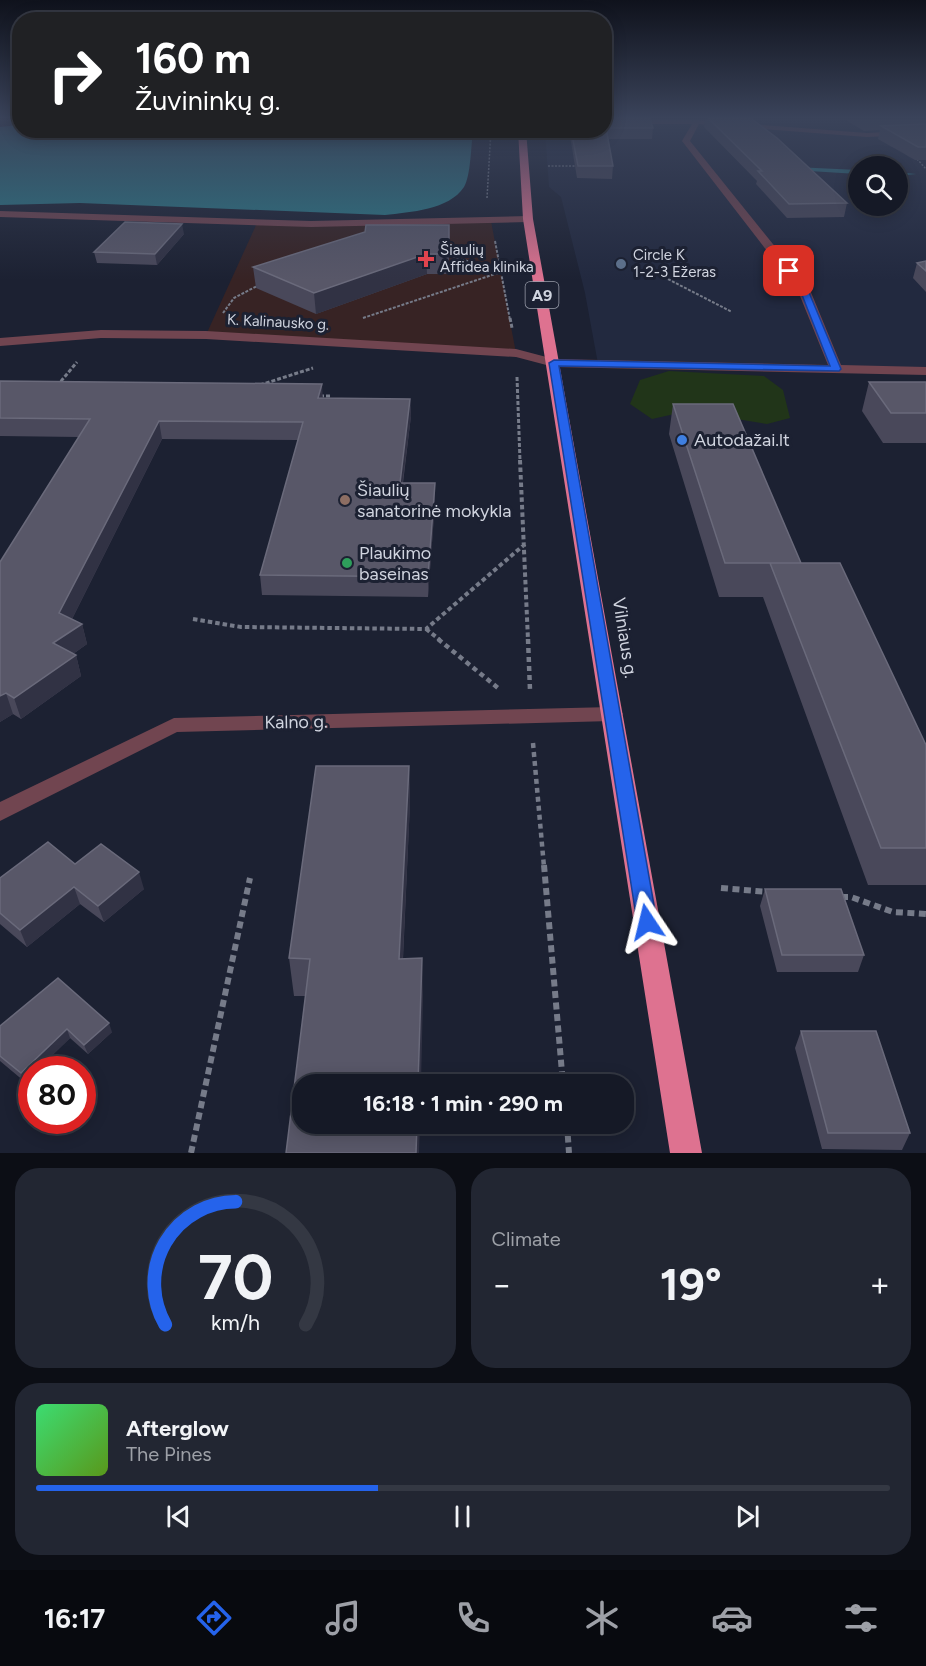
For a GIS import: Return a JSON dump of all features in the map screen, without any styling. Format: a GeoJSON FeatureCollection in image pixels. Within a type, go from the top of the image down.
{"type":"FeatureCollection","features":[{"type":"Feature","properties":{"kind":"highway","name":"Vilniaus g."},"geometry":{"type":"LineString","coordinates":[[525,173],[528,219],[686,1153]]}},
{"type":"Feature","properties":{"kind":"street"},"geometry":{"type":"LineString","coordinates":[[711,173],[804,290],[836,369]]}},
{"type":"Feature","properties":{"kind":"street"},"geometry":{"type":"LineString","coordinates":[[0,214],[257,223],[528,219]]}},
{"type":"Feature","properties":{"kind":"street","name":"K. Kalinausko g."},"geometry":{"type":"LineString","coordinates":[[0,342],[101,334],[206,335],[516,353],[554,363],[926,371]]}},
{"type":"Feature","properties":{"kind":"street","name":"Kalno g."},"geometry":{"type":"LineString","coordinates":[[0,812],[174,725],[612,714]]}},
{"type":"Feature","properties":{"kind":"path"},"geometry":{"type":"LineString","coordinates":[[488,173],[486,195],[516,353],[530,716],[562,1074]]}},
{"type":"Feature","properties":{"kind":"path"},"geometry":{"type":"LineString","coordinates":[[449,255],[501,272]]}},
{"type":"Feature","properties":{"kind":"path"},"geometry":{"type":"LineString","coordinates":[[354,321],[501,272]]}},
{"type":"Feature","properties":{"kind":"path"},"geometry":{"type":"LineString","coordinates":[[660,274],[732,312]]}},
{"type":"Feature","properties":{"kind":"path"},"geometry":{"type":"LineString","coordinates":[[206,335],[234,298],[264,283]]}},
{"type":"Feature","properties":{"kind":"path"},"geometry":{"type":"LineString","coordinates":[[56,387],[101,334]]}},
{"type":"Feature","properties":{"kind":"path"},"geometry":{"type":"LineString","coordinates":[[320,396],[331,396]]}},
{"type":"Feature","properties":{"kind":"path"},"geometry":{"type":"LineString","coordinates":[[426,629],[525,544]]}},
{"type":"Feature","properties":{"kind":"path"},"geometry":{"type":"LineString","coordinates":[[193,619],[241,627],[426,629],[530,716]]}},
{"type":"Feature","properties":{"kind":"path"},"geometry":{"type":"LineString","coordinates":[[191,1153],[250,878]]}},
{"type":"Feature","properties":{"kind":"path"},"geometry":{"type":"LineString","coordinates":[[721,888],[780,892]]}},
{"type":"Feature","properties":{"kind":"path"},"geometry":{"type":"LineString","coordinates":[[839,896],[850,897],[892,912],[926,914]]}},
{"type":"Feature","properties":{"kind":"path"},"geometry":{"type":"LineString","coordinates":[[568,1134],[569,1153]]}},
{"type":"Feature","properties":{"kind":"shaded area"},"geometry":{"type":"Polygon","coordinates":[[[0,173],[468,173],[464,187],[449,201],[406,213],[385,215],[80,203],[0,205],[0,173]]]}},
{"type":"Feature","properties":{"kind":"shaded area"},"geometry":{"type":"Polygon","coordinates":[[[548,173],[848,173],[848,216],[908,216],[908,173],[926,173],[926,371],[598,364],[585,293],[561,197],[549,187],[548,173]]]}},
{"type":"Feature","properties":{"kind":"shaded area"},"geometry":{"type":"Polygon","coordinates":[[[491,221],[516,353],[206,335],[257,223],[491,221]]]}},
{"type":"Feature","properties":{"kind":"green space"},"geometry":{"type":"Polygon","coordinates":[[[669,371],[764,376],[783,390],[790,418],[767,424],[688,411],[652,419],[630,404],[640,380],[669,371]]]}},
{"type":"Feature","properties":{"kind":"building"},"geometry":{"type":"Polygon","coordinates":[[[760,173],[814,173],[847,203],[789,204],[760,173]]]}},
{"type":"Feature","properties":{"kind":"building"},"geometry":{"type":"Polygon","coordinates":[[[125,222],[182,224],[155,254],[94,252],[125,222]]]}},
{"type":"Feature","properties":{"kind":"building"},"geometry":{"type":"Polygon","coordinates":[[[366,225],[449,225],[449,254],[426,254],[314,293],[253,267],[365,232],[366,225]]]}},
{"type":"Feature","properties":{"kind":"building"},"geometry":{"type":"Polygon","coordinates":[[[926,261],[926,271],[917,263],[926,261]]]}},
{"type":"Feature","properties":{"kind":"building","name":"Šiaulių sanatorinė mokykla"},"geometry":{"type":"Polygon","coordinates":[[[0,381],[322,384],[318,398],[410,399],[400,483],[435,483],[428,577],[260,575],[303,422],[159,421],[59,613],[82,624],[53,643],[76,655],[14,698],[6,693],[0,696],[0,562],[90,419],[0,418],[0,381]]]}},
{"type":"Feature","properties":{"kind":"building"},"geometry":{"type":"Polygon","coordinates":[[[869,382],[926,382],[926,413],[891,413],[869,382]]]}},
{"type":"Feature","properties":{"kind":"building"},"geometry":{"type":"Polygon","coordinates":[[[673,404],[733,404],[801,563],[725,563],[673,404]]]}},
{"type":"Feature","properties":{"kind":"building"},"geometry":{"type":"Polygon","coordinates":[[[770,563],[840,563],[926,745],[926,848],[881,848],[770,563]]]}},
{"type":"Feature","properties":{"kind":"building"},"geometry":{"type":"Polygon","coordinates":[[[316,766],[409,766],[399,959],[422,958],[418,1074],[296,1074],[310,959],[289,958],[316,766]]]}},
{"type":"Feature","properties":{"kind":"building"},"geometry":{"type":"Polygon","coordinates":[[[48,842],[75,864],[101,844],[139,872],[98,906],[74,887],[20,930],[0,913],[0,878],[48,842]]]}},
{"type":"Feature","properties":{"kind":"building"},"geometry":{"type":"Polygon","coordinates":[[[765,889],[841,889],[864,955],[782,955],[765,889]]]}},
{"type":"Feature","properties":{"kind":"building"},"geometry":{"type":"Polygon","coordinates":[[[58,978],[109,1023],[84,1045],[67,1029],[39,1056],[18,1056],[18,1071],[0,1056],[0,1026],[58,978]]]}},
{"type":"Feature","properties":{"kind":"building"},"geometry":{"type":"Polygon","coordinates":[[[801,1031],[876,1031],[910,1133],[828,1133],[801,1031]]]}},
{"type":"Feature","properties":{"kind":"building"},"geometry":{"type":"Polygon","coordinates":[[[292,1104],[292,1134],[417,1134],[416,1153],[286,1153],[292,1104]]]}},
{"type":"Feature","properties":{"kind":"waterway"},"geometry":{"type":"LineString","coordinates":[[908,174],[913,174]]}},
{"type":"Feature","properties":{"kind":"place","name":"Šiaulių Affidea klinika"},"geometry":{"type":"Point","coordinates":[426,259]}},
{"type":"Feature","properties":{"kind":"place","name":"Circle K 1-2-3 Ežeras"},"geometry":{"type":"Point","coordinates":[621,264]}},
{"type":"Feature","properties":{"kind":"place","name":"Autodažai.lt"},"geometry":{"type":"Point","coordinates":[682,440]}},
{"type":"Feature","properties":{"kind":"place","name":"Šiaulių sanatorinė mokykla"},"geometry":{"type":"Point","coordinates":[345,500]}},
{"type":"Feature","properties":{"kind":"place","name":"Plaukimo baseinas"},"geometry":{"type":"Point","coordinates":[347,563]}},
{"type":"Feature","properties":{"kind":"route"},"geometry":{"type":"LineString","coordinates":[[647,922],[554,363],[836,369],[804,290],[789,271]]}}]}
